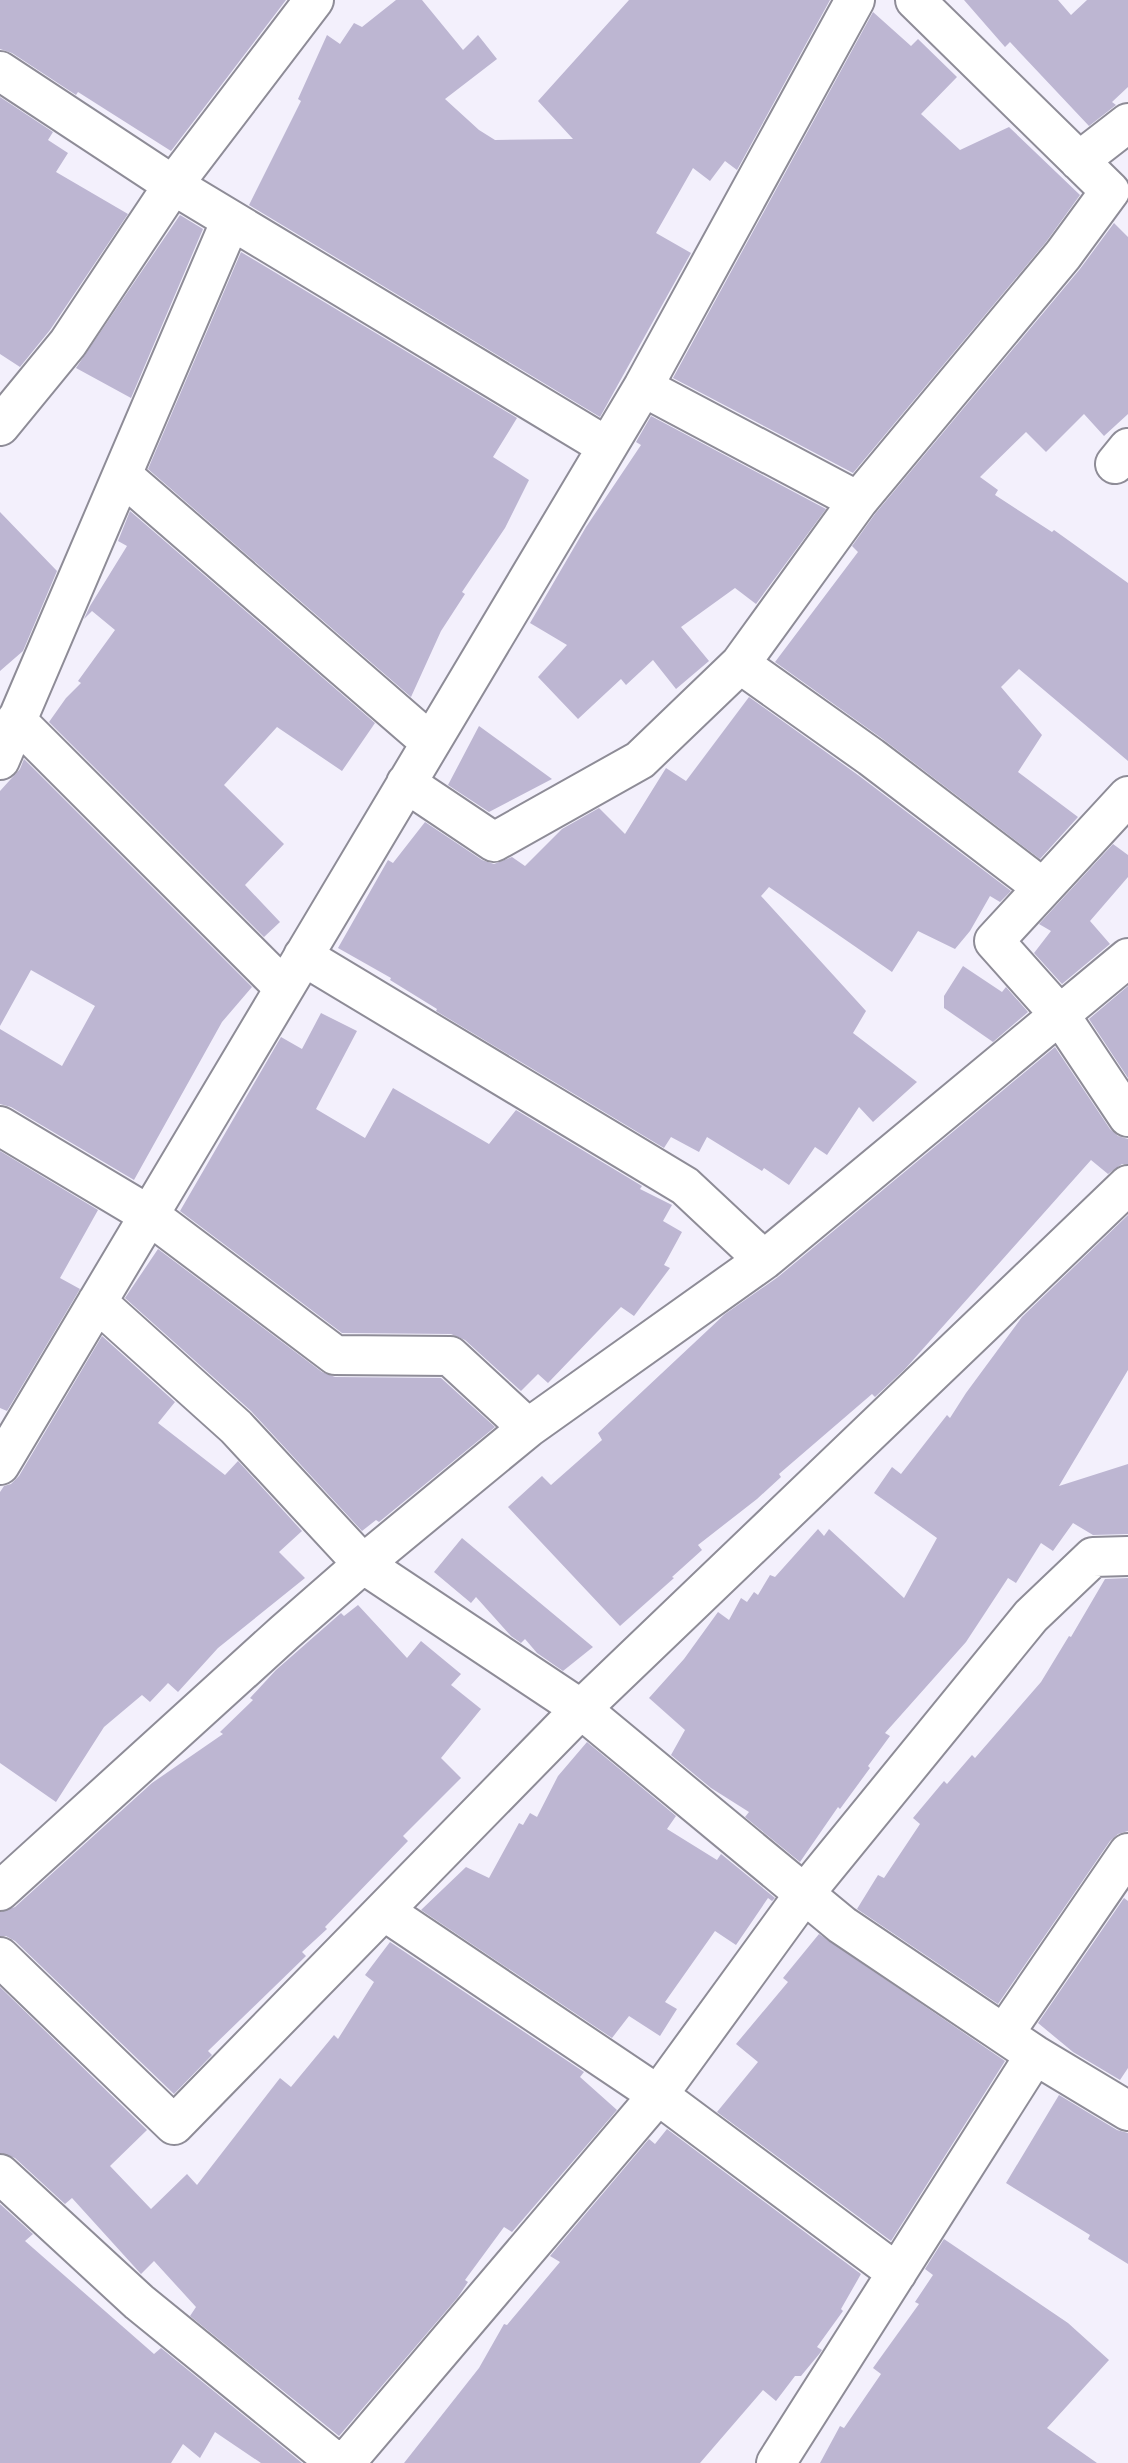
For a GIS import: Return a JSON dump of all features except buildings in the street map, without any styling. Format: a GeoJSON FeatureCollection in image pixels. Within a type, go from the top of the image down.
{"type":"FeatureCollection","features":[{"type":"Feature","properties":{"kind":"street"},"geometry":{"type":"LineString","coordinates":[[0,426],[68,343],[173,185],[314,0]]}},
{"type":"Feature","properties":{"kind":"street"},"geometry":{"type":"LineString","coordinates":[[0,1465],[643,387],[855,0]]}},
{"type":"Feature","properties":{"kind":"street"},"geometry":{"type":"LineString","coordinates":[[406,783],[494,842],[640,760],[740,664],[858,501],[1063,254],[1119,200],[915,0]]}},
{"type":"Feature","properties":{"kind":"street"},"geometry":{"type":"LineString","coordinates":[[0,71],[173,185],[607,446]]}},
{"type":"Feature","properties":{"kind":"street"},"geometry":{"type":"LineString","coordinates":[[1079,162],[1128,123]]}},
{"type":"Feature","properties":{"kind":"street"},"geometry":{"type":"LineString","coordinates":[[0,760],[231,220]]}},
{"type":"Feature","properties":{"kind":"street"},"geometry":{"type":"LineString","coordinates":[[643,387],[858,501]]}},
{"type":"Feature","properties":{"kind":"street"},"geometry":{"type":"LineString","coordinates":[[122,475],[430,742]]}},
{"type":"Feature","properties":{"kind":"street"},"geometry":{"type":"LineString","coordinates":[[740,664],[871,757],[1043,888]]}},
{"type":"Feature","properties":{"kind":"street"},"geometry":{"type":"LineString","coordinates":[[16,720],[284,988]]}},
{"type":"Feature","properties":{"kind":"street"},"geometry":{"type":"LineString","coordinates":[[1128,796],[994,941],[1060,1015],[1128,1117]]}},
{"type":"Feature","properties":{"kind":"street"},"geometry":{"type":"LineString","coordinates":[[303,956],[685,1186],[764,1260]]}},
{"type":"Feature","properties":{"kind":"street"},"geometry":{"type":"LineString","coordinates":[[0,1891],[363,1564],[528,1428],[764,1260],[1128,958]]}},
{"type":"Feature","properties":{"kind":"street"},"geometry":{"type":"LineString","coordinates":[[0,1126],[149,1215],[335,1355],[450,1356],[528,1428]]}},
{"type":"Feature","properties":{"kind":"street"},"geometry":{"type":"LineString","coordinates":[[0,1957],[174,2124],[581,1709],[1128,1185]]}},
{"type":"Feature","properties":{"kind":"street"},"geometry":{"type":"LineString","coordinates":[[97,1302],[236,1427],[363,1564],[581,1709],[842,1925],[1035,2055],[1128,2111]]}},
{"type":"Feature","properties":{"kind":"street"},"geometry":{"type":"LineString","coordinates":[[345,2463],[658,2095],[805,1893],[1031,1616],[1093,1558],[1128,1556]]}},
{"type":"Feature","properties":{"kind":"street"},"geometry":{"type":"LineString","coordinates":[[1004,2034],[1128,1853]]}},
{"type":"Feature","properties":{"kind":"street"},"geometry":{"type":"LineString","coordinates":[[384,1911],[658,2095],[897,2273]]}},
{"type":"Feature","properties":{"kind":"street"},"geometry":{"type":"LineString","coordinates":[[776,2463],[1035,2055]]}},
{"type":"Feature","properties":{"kind":"street"},"geometry":{"type":"LineString","coordinates":[[0,2174],[139,2302],[337,2463]]}}]}
